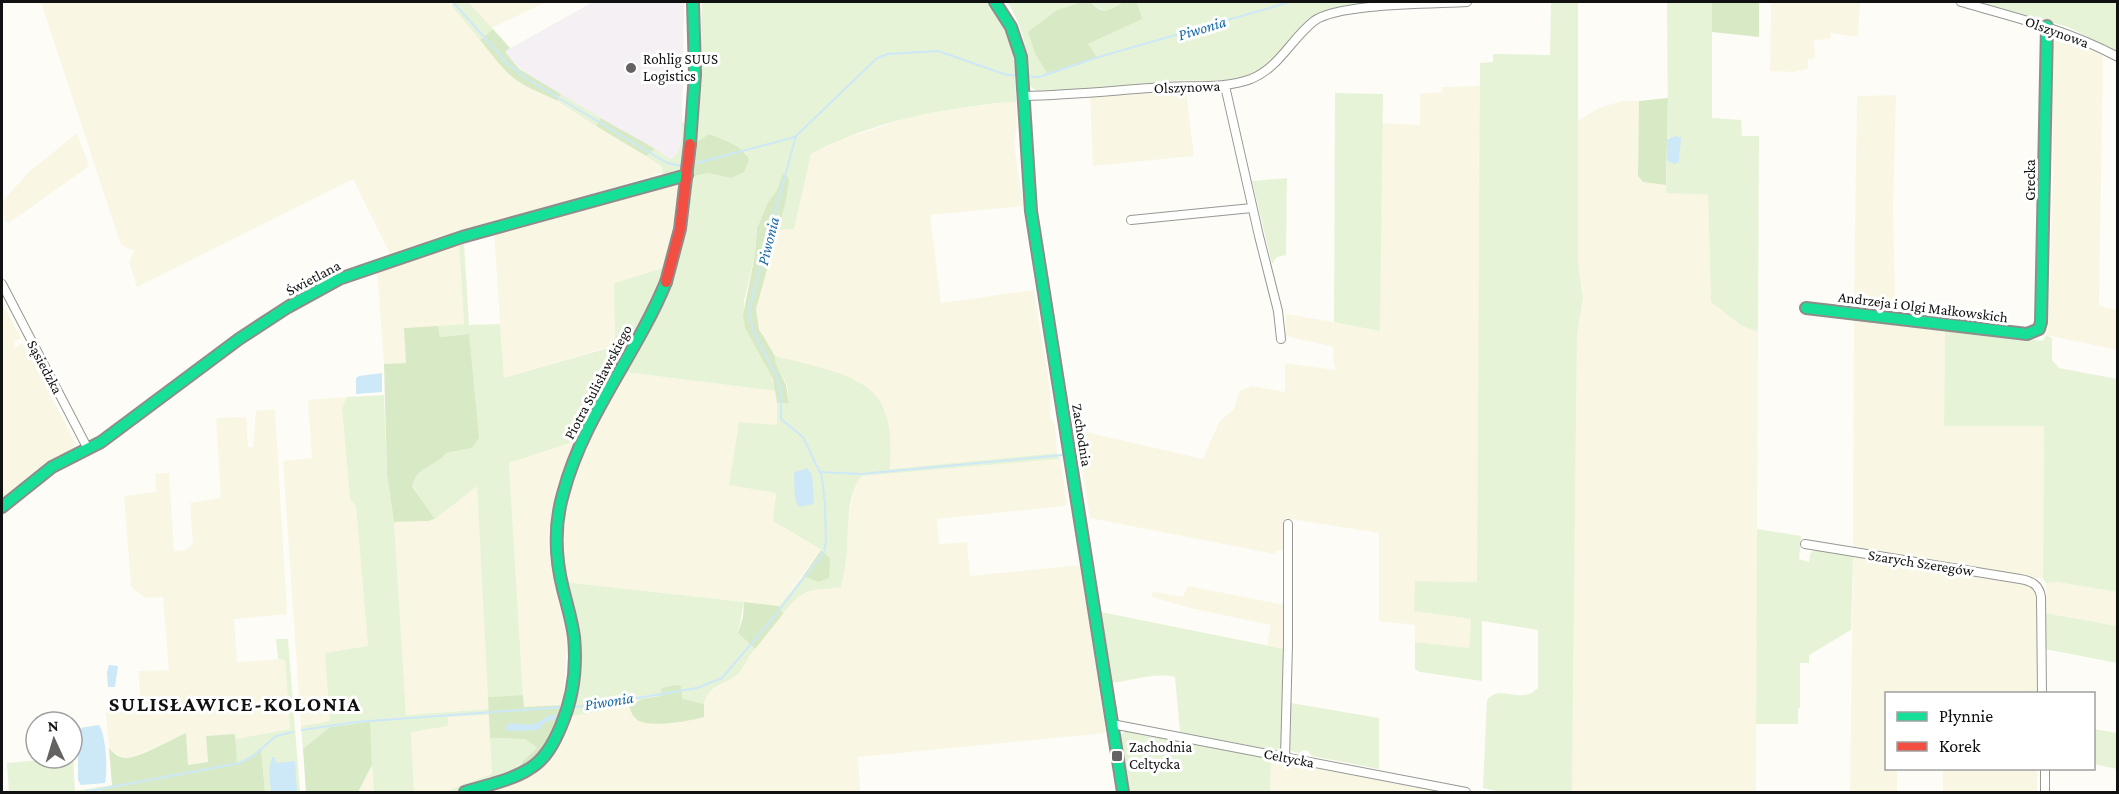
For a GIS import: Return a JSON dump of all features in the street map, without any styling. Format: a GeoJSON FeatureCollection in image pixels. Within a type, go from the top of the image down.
{"type":"FeatureCollection","features":[{"type":"Feature","properties":{"kind":"street","name":"Piotra Sulisławskiego"},"geometry":{"type":"LineString","coordinates":[[465,792],[512,779],[531,769],[546,754],[564,718],[573,684],[575,654],[572,623],[561,581],[557,551],[556,534],[561,502],[583,438],[606,392],[648,321],[666,281],[679,234],[692,131],[695,82],[693,2]]}},
{"type":"Feature","properties":{"kind":"street","name":"Zachodnia"},"geometry":{"type":"LineString","coordinates":[[994,2],[1005,15],[1017,42],[1023,76],[1028,171],[1036,243],[1123,792]]}},
{"type":"Feature","properties":{"kind":"street","name":"Olszynowa"},"geometry":{"type":"LineString","coordinates":[[1024,96],[1089,94],[1167,86],[1225,86],[1262,74],[1281,59],[1313,22],[1330,13],[1353,9],[1467,2]]}},
{"type":"Feature","properties":{"kind":"street","name":"Olszynowa"},"geometry":{"type":"LineString","coordinates":[[1961,2],[2047,26],[2118,57]]}},
{"type":"Feature","properties":{"kind":"street","name":"Grecka"},"geometry":{"type":"LineString","coordinates":[[2036,332],[2041,322],[2044,270],[2044,119],[2047,26]]}},
{"type":"Feature","properties":{"kind":"street"},"geometry":{"type":"LineString","coordinates":[[1225,86],[1278,311],[1281,339]]}},
{"type":"Feature","properties":{"kind":"street","name":"Świetlana"},"geometry":{"type":"LineString","coordinates":[[2,507],[52,468],[101,442],[239,339],[288,307],[339,279],[462,237],[687,175]]}},
{"type":"Feature","properties":{"kind":"street"},"geometry":{"type":"LineString","coordinates":[[1131,220],[1252,208]]}},
{"type":"Feature","properties":{"kind":"street","name":"Sąsiedzka"},"geometry":{"type":"LineString","coordinates":[[2,284],[88,449]]}},
{"type":"Feature","properties":{"kind":"street","name":"Andrzeja i Olgi Małkowskich"},"geometry":{"type":"LineString","coordinates":[[1806,308],[2019,334],[2036,332]]}},
{"type":"Feature","properties":{"kind":"street"},"geometry":{"type":"LineString","coordinates":[[1285,757],[1288,524]]}},
{"type":"Feature","properties":{"kind":"street","name":"Szarych Szeregów"},"geometry":{"type":"LineString","coordinates":[[1804,544],[2020,579],[2037,585],[2042,602],[2042,692]]}},
{"type":"Feature","properties":{"kind":"street","name":"Celtycka"},"geometry":{"type":"LineString","coordinates":[[1112,724],[1466,792]]}},
{"type":"Feature","properties":{"kind":"street"},"geometry":{"type":"LineString","coordinates":[[2044,770],[2045,792]]}},
{"type":"Feature","properties":{"kind":"shaded area"},"geometry":{"type":"Polygon","coordinates":[[[41,2],[448,2],[511,76],[646,156],[662,167],[662,173],[390,254],[353,179],[137,287],[129,262],[134,251],[121,245],[41,2]]]}},
{"type":"Feature","properties":{"kind":"shaded area"},"geometry":{"type":"Polygon","coordinates":[[[468,2],[546,2],[492,28],[468,2]]]}},
{"type":"Feature","properties":{"kind":"shaded area"},"geometry":{"type":"Polygon","coordinates":[[[593,2],[684,2],[682,122],[680,151],[675,157],[670,159],[519,69],[504,52],[593,2]]]}},
{"type":"Feature","properties":{"kind":"shaded area"},"geometry":{"type":"Polygon","coordinates":[[[1771,2],[1860,2],[1858,37],[1831,33],[1830,39],[1814,40],[1815,58],[1808,59],[1808,69],[1794,72],[1770,71],[1771,2]]]}},
{"type":"Feature","properties":{"kind":"shaded area"},"geometry":{"type":"Polygon","coordinates":[[[2059,36],[2103,55],[2099,306],[2117,310],[2117,350],[2046,335],[2053,172],[2052,50],[2059,36]]]}},
{"type":"Feature","properties":{"kind":"shaded area"},"geometry":{"type":"Polygon","coordinates":[[[1481,86],[1477,582],[1415,581],[1415,611],[1471,619],[1469,648],[1415,642],[1415,625],[1379,621],[1379,533],[1285,518],[1283,550],[1276,551],[1275,554],[1090,518],[1077,430],[1203,459],[1219,422],[1234,409],[1239,391],[1252,386],[1285,392],[1285,363],[1335,370],[1334,347],[1286,336],[1286,314],[1380,330],[1382,123],[1420,125],[1420,94],[1442,92],[1442,87],[1481,86]]]}},
{"type":"Feature","properties":{"kind":"shaded area"},"geometry":{"type":"Polygon","coordinates":[[[1186,90],[1194,156],[1093,166],[1090,97],[1186,90]]]}},
{"type":"Feature","properties":{"kind":"shaded area"},"geometry":{"type":"Polygon","coordinates":[[[1896,95],[1893,207],[1895,299],[1893,309],[1854,305],[1857,96],[1896,95]]]}},
{"type":"Feature","properties":{"kind":"shaded area"},"geometry":{"type":"Polygon","coordinates":[[[1622,101],[1639,101],[1638,176],[1643,182],[1666,185],[1667,193],[1708,195],[1711,302],[1742,326],[1758,332],[1756,792],[1572,792],[1577,334],[1583,292],[1578,261],[1578,121],[1599,108],[1622,101]]]}},
{"type":"Feature","properties":{"kind":"shaded area"},"geometry":{"type":"Polygon","coordinates":[[[1016,102],[1017,124],[1014,144],[1023,206],[930,215],[941,303],[1034,290],[1051,396],[1050,417],[1055,425],[1057,453],[889,469],[888,424],[885,411],[876,395],[858,382],[846,377],[775,356],[763,338],[756,309],[772,247],[778,230],[794,229],[811,154],[840,140],[910,117],[1016,102]]]}},
{"type":"Feature","properties":{"kind":"shaded area"},"geometry":{"type":"Polygon","coordinates":[[[77,133],[89,166],[9,223],[5,221],[2,202],[30,171],[77,133]]]}},
{"type":"Feature","properties":{"kind":"shaded area"},"geometry":{"type":"Polygon","coordinates":[[[675,184],[680,191],[663,268],[614,283],[615,345],[504,378],[494,233],[675,184]]]}},
{"type":"Feature","properties":{"kind":"shaded area"},"geometry":{"type":"Polygon","coordinates":[[[459,242],[464,325],[405,328],[407,363],[384,364],[377,271],[459,242]]]}},
{"type":"Feature","properties":{"kind":"shaded area"},"geometry":{"type":"Polygon","coordinates":[[[2,303],[21,338],[14,342],[15,348],[22,343],[25,347],[76,444],[74,448],[52,460],[2,498],[2,303]]]}},
{"type":"Feature","properties":{"kind":"shaded area"},"geometry":{"type":"Polygon","coordinates":[[[1854,319],[1945,329],[1944,426],[2044,426],[2043,579],[1853,548],[1854,319]]]}},
{"type":"Feature","properties":{"kind":"shaded area"},"geometry":{"type":"Polygon","coordinates":[[[624,372],[776,391],[778,425],[729,484],[776,493],[773,521],[821,550],[779,606],[565,582],[560,550],[565,504],[575,468],[586,442],[624,372]]]}},
{"type":"Feature","properties":{"kind":"shaded area"},"geometry":{"type":"Polygon","coordinates":[[[347,397],[342,408],[350,499],[356,506],[368,646],[330,722],[301,726],[283,461],[312,458],[308,400],[347,397]]]}},
{"type":"Feature","properties":{"kind":"shaded area"},"geometry":{"type":"Polygon","coordinates":[[[275,409],[287,614],[234,619],[237,662],[285,659],[290,729],[235,739],[234,734],[206,736],[208,762],[188,765],[185,734],[135,756],[126,758],[119,756],[109,748],[106,712],[141,705],[138,671],[169,670],[163,597],[146,598],[134,590],[131,585],[124,496],[156,492],[155,474],[169,473],[174,551],[186,550],[193,543],[190,503],[221,498],[216,418],[246,417],[248,447],[253,447],[256,411],[275,409]]]}},
{"type":"Feature","properties":{"kind":"shaded area"},"geometry":{"type":"Polygon","coordinates":[[[579,440],[548,542],[567,637],[564,696],[562,705],[524,707],[509,463],[579,440]]]}},
{"type":"Feature","properties":{"kind":"shaded area"},"geometry":{"type":"Polygon","coordinates":[[[1060,459],[1067,502],[1065,506],[937,519],[939,544],[967,542],[970,576],[1080,565],[1106,733],[858,757],[860,792],[478,792],[517,782],[534,772],[569,718],[573,716],[629,706],[635,719],[642,722],[666,723],[703,717],[704,700],[708,694],[741,670],[747,657],[793,601],[799,595],[812,591],[845,566],[847,527],[854,489],[862,476],[1060,459]]]}},
{"type":"Feature","properties":{"kind":"shaded area"},"geometry":{"type":"Polygon","coordinates":[[[477,485],[489,709],[406,715],[394,522],[435,519],[477,485]]]}},
{"type":"Feature","properties":{"kind":"shaded area"},"geometry":{"type":"Polygon","coordinates":[[[1853,555],[2017,582],[2032,587],[2038,597],[2038,692],[1885,692],[1885,770],[1897,770],[1897,792],[1850,792],[1853,555]]]}},
{"type":"Feature","properties":{"kind":"shaded area"},"geometry":{"type":"Polygon","coordinates":[[[2057,582],[2117,592],[2117,626],[2045,613],[2046,583],[2057,582]]]}},
{"type":"Feature","properties":{"kind":"shaded area"},"geometry":{"type":"Polygon","coordinates":[[[1188,586],[1285,605],[1284,649],[1267,645],[1271,625],[1194,609],[1152,597],[1152,593],[1156,592],[1183,597],[1188,586]]]}},
{"type":"Feature","properties":{"kind":"shaded area"},"geometry":{"type":"Polygon","coordinates":[[[489,715],[492,775],[446,792],[414,792],[411,732],[448,717],[489,715]]]}},
{"type":"Feature","properties":{"kind":"shaded area"},"geometry":{"type":"Polygon","coordinates":[[[1271,758],[1443,792],[1270,792],[1271,758]]]}},
{"type":"Feature","properties":{"kind":"shaded area"},"geometry":{"type":"Polygon","coordinates":[[[372,765],[374,792],[358,792],[367,773],[372,765]]]}},
{"type":"Feature","properties":{"kind":"shaded area"},"geometry":{"type":"Polygon","coordinates":[[[1943,770],[2037,770],[2037,792],[1943,792],[1943,770]]]}},
{"type":"Feature","properties":{"kind":"green space"},"geometry":{"type":"Polygon","coordinates":[[[455,2],[468,2],[493,29],[480,40],[451,5],[455,2]]]}},
{"type":"Feature","properties":{"kind":"green space"},"geometry":{"type":"Polygon","coordinates":[[[702,2],[987,2],[1004,24],[1012,49],[1016,102],[954,109],[891,122],[830,144],[811,154],[794,229],[778,230],[785,205],[783,174],[757,228],[755,254],[744,301],[745,328],[769,369],[776,391],[624,372],[648,331],[691,177],[707,173],[731,178],[747,154],[726,140],[709,134],[695,143],[702,2]]]}},
{"type":"Feature","properties":{"kind":"green space"},"geometry":{"type":"Polygon","coordinates":[[[1007,2],[1081,2],[1057,10],[1096,57],[1088,44],[1141,19],[1137,2],[1396,2],[1354,4],[1325,11],[1298,30],[1268,63],[1259,70],[1239,78],[1220,81],[1171,81],[1092,91],[1044,92],[1036,91],[1030,86],[1021,31],[1007,2]]]}},
{"type":"Feature","properties":{"kind":"green space"},"geometry":{"type":"Polygon","coordinates":[[[1081,2],[1091,2],[1099,9],[1106,10],[1124,2],[1137,2],[1142,19],[1088,44],[1097,57],[1047,73],[1035,53],[1028,32],[1057,10],[1081,2]]]}},
{"type":"Feature","properties":{"kind":"green space"},"geometry":{"type":"Polygon","coordinates":[[[1091,2],[1123,2],[1111,10],[1103,10],[1091,2]]]}},
{"type":"Feature","properties":{"kind":"green space"},"geometry":{"type":"Polygon","coordinates":[[[1551,2],[1578,2],[1578,261],[1583,298],[1577,334],[1572,792],[1500,792],[1483,788],[1487,700],[1501,693],[1530,694],[1538,688],[1538,630],[1482,621],[1482,681],[1420,672],[1415,669],[1415,642],[1469,648],[1471,619],[1414,611],[1415,581],[1477,582],[1480,63],[1493,62],[1493,54],[1550,55],[1551,2]]]}},
{"type":"Feature","properties":{"kind":"green space"},"geometry":{"type":"Polygon","coordinates":[[[1667,2],[1712,2],[1712,118],[1741,120],[1742,136],[1759,136],[1758,332],[1742,326],[1711,302],[1708,195],[1666,193],[1667,161],[1679,162],[1680,149],[1669,137],[1667,139],[1667,2]]]}},
{"type":"Feature","properties":{"kind":"green space"},"geometry":{"type":"Polygon","coordinates":[[[1712,2],[1759,2],[1759,37],[1712,32],[1712,2]]]}},
{"type":"Feature","properties":{"kind":"green space"},"geometry":{"type":"Polygon","coordinates":[[[1977,2],[2117,2],[2117,52],[2068,27],[1977,2]]]}},
{"type":"Feature","properties":{"kind":"green space"},"geometry":{"type":"Polygon","coordinates":[[[493,29],[510,48],[505,52],[519,69],[561,94],[557,101],[522,83],[503,68],[480,40],[493,29]]]}},
{"type":"Feature","properties":{"kind":"green space"},"geometry":{"type":"Polygon","coordinates":[[[1335,93],[1383,94],[1380,331],[1334,322],[1335,93]]]}},
{"type":"Feature","properties":{"kind":"green space"},"geometry":{"type":"Polygon","coordinates":[[[561,94],[601,118],[596,126],[557,101],[561,94]]]}},
{"type":"Feature","properties":{"kind":"green space"},"geometry":{"type":"Polygon","coordinates":[[[1668,98],[1666,185],[1643,182],[1638,176],[1639,101],[1668,98]]]}},
{"type":"Feature","properties":{"kind":"green space"},"geometry":{"type":"Polygon","coordinates":[[[601,118],[655,149],[646,156],[596,126],[601,118]]]}},
{"type":"Feature","properties":{"kind":"green space"},"geometry":{"type":"Polygon","coordinates":[[[682,122],[689,125],[682,170],[663,177],[662,167],[646,156],[655,149],[670,159],[678,153],[682,122]]]}},
{"type":"Feature","properties":{"kind":"green space"},"geometry":{"type":"Polygon","coordinates":[[[709,134],[743,151],[749,160],[744,172],[731,178],[707,173],[691,177],[695,143],[709,134]]]}},
{"type":"Feature","properties":{"kind":"green space"},"geometry":{"type":"Polygon","coordinates":[[[783,173],[789,181],[785,205],[756,309],[759,329],[775,356],[776,364],[786,385],[789,403],[777,403],[773,379],[745,328],[743,315],[755,254],[757,228],[768,202],[777,190],[783,173]]]}},
{"type":"Feature","properties":{"kind":"green space"},"geometry":{"type":"Polygon","coordinates":[[[1287,178],[1286,255],[1277,257],[1272,264],[1252,181],[1287,178]]]}},
{"type":"Feature","properties":{"kind":"green space"},"geometry":{"type":"Polygon","coordinates":[[[459,242],[464,244],[469,325],[500,324],[504,378],[615,346],[614,283],[663,268],[636,334],[579,440],[509,463],[523,695],[488,697],[477,486],[435,519],[412,485],[422,469],[442,458],[446,453],[472,448],[469,334],[440,337],[438,326],[464,324],[459,242]]]}},
{"type":"Feature","properties":{"kind":"green space"},"geometry":{"type":"Polygon","coordinates":[[[438,326],[440,337],[469,334],[479,438],[472,448],[446,453],[437,462],[422,470],[414,479],[412,486],[435,519],[394,522],[387,475],[384,364],[406,363],[404,328],[438,326]]]}},
{"type":"Feature","properties":{"kind":"green space"},"geometry":{"type":"Polygon","coordinates":[[[1945,329],[2043,341],[2046,335],[2052,338],[2052,360],[2059,368],[2117,379],[2117,592],[2057,582],[2046,583],[2043,579],[2044,426],[1944,426],[1945,329]]]}},
{"type":"Feature","properties":{"kind":"green space"},"geometry":{"type":"Polygon","coordinates":[[[775,356],[830,370],[868,388],[877,397],[886,413],[890,441],[890,469],[1057,453],[1060,459],[862,476],[853,491],[851,500],[841,587],[808,592],[796,599],[783,614],[779,606],[803,576],[818,582],[825,552],[773,521],[776,493],[729,485],[739,422],[777,425],[777,403],[789,402],[787,385],[776,364],[775,356]]]}},
{"type":"Feature","properties":{"kind":"green space"},"geometry":{"type":"Polygon","coordinates":[[[384,395],[387,475],[394,522],[406,715],[489,709],[489,715],[448,717],[448,726],[411,732],[414,792],[374,792],[369,723],[330,727],[303,749],[301,726],[330,721],[325,653],[368,646],[356,506],[350,499],[342,408],[347,397],[384,395]]]}},
{"type":"Feature","properties":{"kind":"green space"},"geometry":{"type":"Polygon","coordinates":[[[1757,529],[1801,536],[1799,559],[1809,562],[1810,554],[1814,550],[1853,555],[1851,630],[1809,655],[1809,663],[1800,663],[1798,724],[1756,724],[1757,529]]]}},
{"type":"Feature","properties":{"kind":"green space"},"geometry":{"type":"Polygon","coordinates":[[[821,550],[830,558],[829,578],[818,582],[803,576],[821,550]]]}},
{"type":"Feature","properties":{"kind":"green space"},"geometry":{"type":"Polygon","coordinates":[[[565,582],[744,602],[738,633],[755,649],[739,673],[713,689],[704,704],[660,696],[642,699],[629,706],[569,718],[574,700],[565,582]]]}},
{"type":"Feature","properties":{"kind":"green space"},"geometry":{"type":"Polygon","coordinates":[[[744,602],[779,606],[783,614],[755,649],[738,633],[743,617],[744,602]]]}},
{"type":"Feature","properties":{"kind":"green space"},"geometry":{"type":"Polygon","coordinates":[[[1101,612],[1284,649],[1282,752],[1180,732],[1175,677],[1151,676],[1110,683],[1101,612]]]}},
{"type":"Feature","properties":{"kind":"green space"},"geometry":{"type":"Polygon","coordinates":[[[2045,613],[2117,626],[2117,663],[2045,649],[2045,613]]]}},
{"type":"Feature","properties":{"kind":"green space"},"geometry":{"type":"Polygon","coordinates":[[[276,639],[288,639],[300,792],[265,792],[261,749],[247,760],[236,763],[235,739],[290,729],[285,660],[278,659],[276,639]]]}},
{"type":"Feature","properties":{"kind":"green space"},"geometry":{"type":"Polygon","coordinates":[[[681,686],[682,699],[704,704],[704,717],[659,724],[636,719],[629,706],[642,699],[660,696],[662,688],[681,686]]]}},
{"type":"Feature","properties":{"kind":"green space"},"geometry":{"type":"Polygon","coordinates":[[[523,695],[524,707],[562,705],[557,724],[549,740],[525,769],[522,762],[537,748],[525,739],[490,738],[488,697],[523,695]]]}},
{"type":"Feature","properties":{"kind":"green space"},"geometry":{"type":"Polygon","coordinates":[[[1291,703],[1379,718],[1379,769],[1312,756],[1304,750],[1299,753],[1290,751],[1291,703]]]}},
{"type":"Feature","properties":{"kind":"green space"},"geometry":{"type":"Polygon","coordinates":[[[370,722],[372,765],[358,792],[306,792],[303,749],[330,727],[370,722]]]}},
{"type":"Feature","properties":{"kind":"green space"},"geometry":{"type":"Polygon","coordinates":[[[2095,729],[2117,733],[2117,769],[2095,764],[2095,729]]]}},
{"type":"Feature","properties":{"kind":"green space"},"geometry":{"type":"Polygon","coordinates":[[[1125,731],[1271,758],[1270,792],[1129,792],[1120,736],[1125,731]]]}},
{"type":"Feature","properties":{"kind":"green space"},"geometry":{"type":"Polygon","coordinates":[[[186,733],[188,765],[208,762],[206,736],[235,734],[237,763],[253,756],[261,748],[265,792],[98,792],[112,785],[109,748],[121,757],[132,757],[186,733]]]}},
{"type":"Feature","properties":{"kind":"green space"},"geometry":{"type":"Polygon","coordinates":[[[490,738],[525,739],[537,748],[525,769],[458,792],[446,792],[492,774],[490,738]]]}},
{"type":"Feature","properties":{"kind":"green space"},"geometry":{"type":"Polygon","coordinates":[[[24,761],[24,770],[74,770],[75,791],[112,785],[98,792],[9,792],[7,763],[24,761]]]}},
{"type":"Feature","properties":{"kind":"water"},"geometry":{"type":"Polygon","coordinates":[[[1676,136],[1681,138],[1679,162],[1675,164],[1667,161],[1667,139],[1676,136]]]}},
{"type":"Feature","properties":{"kind":"water"},"geometry":{"type":"Polygon","coordinates":[[[382,373],[382,392],[356,394],[356,378],[382,373]]]}},
{"type":"Feature","properties":{"kind":"water"},"geometry":{"type":"Polygon","coordinates":[[[807,468],[812,475],[814,502],[799,507],[795,499],[794,474],[807,468]]]}},
{"type":"Feature","properties":{"kind":"water"},"geometry":{"type":"Polygon","coordinates":[[[109,665],[118,666],[115,687],[108,687],[109,665]]]}},
{"type":"Feature","properties":{"kind":"water"},"geometry":{"type":"Polygon","coordinates":[[[556,714],[555,719],[543,723],[539,730],[507,731],[506,728],[508,724],[533,724],[556,714]]]}},
{"type":"Feature","properties":{"kind":"water"},"geometry":{"type":"Polygon","coordinates":[[[99,725],[101,730],[106,753],[105,783],[81,785],[78,780],[78,770],[84,770],[84,727],[99,725]]]}},
{"type":"Feature","properties":{"kind":"water"},"geometry":{"type":"Polygon","coordinates":[[[272,757],[275,757],[276,763],[295,761],[297,792],[271,792],[269,770],[272,757]]]}},
{"type":"Feature","properties":{"kind":"waterway"},"geometry":{"type":"LineString","coordinates":[[453,2],[508,64],[524,77],[667,163],[682,166]]}},
{"type":"Feature","properties":{"kind":"waterway","name":"Piwonia"},"geometry":{"type":"LineString","coordinates":[[1024,76],[1039,77],[1102,56],[1290,2]]}},
{"type":"Feature","properties":{"kind":"waterway","name":"Piwonia"},"geometry":{"type":"LineString","coordinates":[[571,707],[590,706],[697,688],[722,678],[769,623],[824,552],[826,540],[822,477],[803,437],[781,419],[781,393],[778,379],[755,335],[750,319],[751,303],[796,136],[877,58],[888,54],[938,51],[1004,74],[1019,76]]}},
{"type":"Feature","properties":{"kind":"waterway"},"geometry":{"type":"LineString","coordinates":[[693,164],[795,137]]}},
{"type":"Feature","properties":{"kind":"waterway"},"geometry":{"type":"LineString","coordinates":[[820,472],[861,474],[1063,455]]}},
{"type":"Feature","properties":{"kind":"waterway","name":"Piwonia"},"geometry":{"type":"LineString","coordinates":[[302,730],[356,722],[563,707]]}},
{"type":"Feature","properties":{"kind":"waterway","name":"Piwonia"},"geometry":{"type":"LineString","coordinates":[[84,792],[240,763],[253,756],[276,736],[293,732]]}},
{"type":"Feature","properties":{"kind":"traffic: fast"},"geometry":{"type":"LineString","coordinates":[[690,144],[695,74],[693,2]]}},
{"type":"Feature","properties":{"kind":"traffic: fast"},"geometry":{"type":"LineString","coordinates":[[995,2],[1011,27],[1021,57],[1031,211],[1123,792]]}},
{"type":"Feature","properties":{"kind":"traffic: fast"},"geometry":{"type":"LineString","coordinates":[[1806,308],[2027,334],[2039,329],[2041,322],[2047,26]]}},
{"type":"Feature","properties":{"kind":"traffic: fast"},"geometry":{"type":"LineString","coordinates":[[2,507],[52,467],[101,442],[239,339],[288,307],[339,279],[462,237],[687,175]]}},
{"type":"Feature","properties":{"kind":"traffic: fast"},"geometry":{"type":"LineString","coordinates":[[465,792],[514,777],[535,765],[548,750],[561,726],[571,694],[575,649],[557,553],[560,506],[583,439],[654,309],[666,282]]}},
{"type":"Feature","properties":{"kind":"traffic: jam"},"geometry":{"type":"LineString","coordinates":[[666,282],[680,229],[690,144]]}},
{"type":"Feature","properties":{"kind":"place","name":"Rohlig SUUS Logistics"},"geometry":{"type":"Point","coordinates":[631,68]}},
{"type":"Feature","properties":{"kind":"place","name":"Zachodnia Celtycka"},"geometry":{"type":"Point","coordinates":[1117,756]}},
{"type":"Feature","properties":{"kind":"district","name":"SULISŁAWICE-KOLONIA"},"geometry":{"type":"Point","coordinates":[235,704]}}]}
